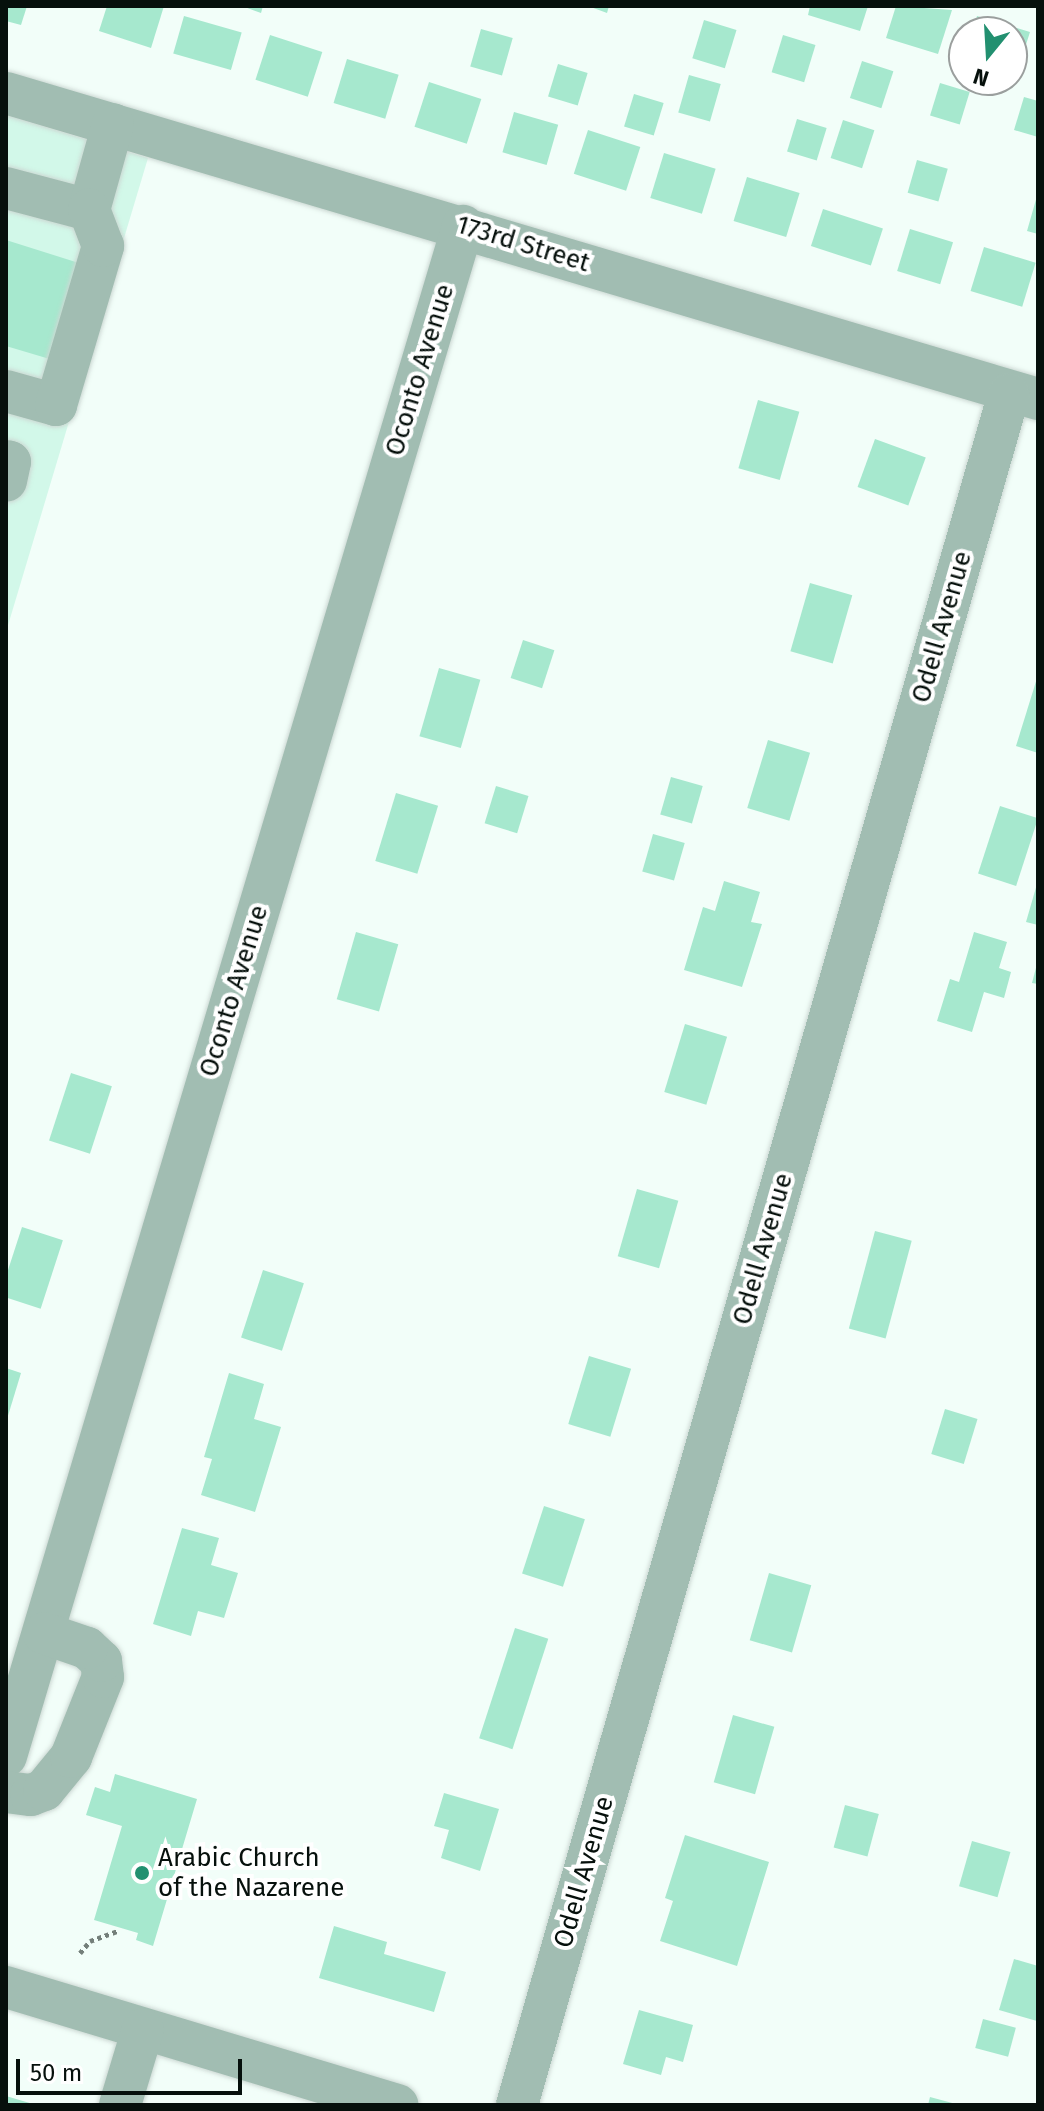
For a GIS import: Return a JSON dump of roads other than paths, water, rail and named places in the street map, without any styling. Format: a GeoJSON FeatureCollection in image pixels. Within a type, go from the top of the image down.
{"type":"FeatureCollection","features":[{"type":"Feature","properties":{"kind":"street","name":"173rd Street"},"geometry":{"type":"LineString","coordinates":[[6,93],[463,226],[1024,397]]}},
{"type":"Feature","properties":{"kind":"street"},"geometry":{"type":"LineString","coordinates":[[6,391],[56,405],[103,246],[89,210],[113,124]]}},
{"type":"Feature","properties":{"kind":"street"},"geometry":{"type":"LineString","coordinates":[[6,188],[89,210]]}},
{"type":"Feature","properties":{"kind":"street","name":"Oconto Avenue"},"geometry":{"type":"LineString","coordinates":[[6,1756],[463,226]]}},
{"type":"Feature","properties":{"kind":"street","name":"Odell Avenue"},"geometry":{"type":"LineString","coordinates":[[517,2105],[1024,397]]}},
{"type":"Feature","properties":{"kind":"street"},"geometry":{"type":"LineString","coordinates":[[6,461],[10,462],[6,481]]}},
{"type":"Feature","properties":{"kind":"street"},"geometry":{"type":"LineString","coordinates":[[6,1792],[31,1795],[44,1790],[71,1757],[103,1677],[101,1661],[87,1648],[43,1633]]}},
{"type":"Feature","properties":{"kind":"street"},"geometry":{"type":"LineString","coordinates":[[6,1987],[398,2105]]}},
{"type":"Feature","properties":{"kind":"street"},"geometry":{"type":"LineString","coordinates":[[120,2105],[143,2029]]}},
{"type":"Feature","properties":{"kind":"place","name":"Arabic Church of the Nazarene"},"geometry":{"type":"Point","coordinates":[142,1873]}}]}
